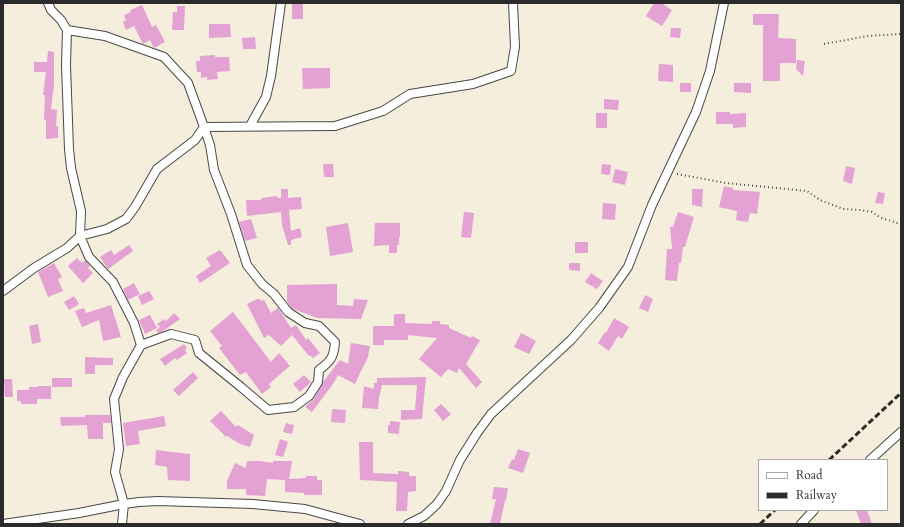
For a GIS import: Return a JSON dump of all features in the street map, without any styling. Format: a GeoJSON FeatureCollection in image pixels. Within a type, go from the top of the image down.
{"type":"FeatureCollection","features":[{"type":"Feature","properties":{"kind":"street"},"geometry":{"type":"LineString","coordinates":[[48,3],[51,10],[61,20],[67,30],[66,66],[69,149],[71,168],[81,211],[80,236],[89,257],[112,282],[134,323],[141,345]]}},
{"type":"Feature","properties":{"kind":"street"},"geometry":{"type":"LineString","coordinates":[[250,126],[266,97],[271,76],[280,3]]}},
{"type":"Feature","properties":{"kind":"street"},"geometry":{"type":"LineString","coordinates":[[204,127],[335,126],[383,111],[410,94],[473,84],[511,71],[515,47],[513,3]]}},
{"type":"Feature","properties":{"kind":"street"},"geometry":{"type":"LineString","coordinates":[[408,524],[424,516],[437,504],[446,491],[460,460],[477,432],[491,414],[571,340],[599,308],[628,267],[652,205],[696,112],[710,71],[724,3]]}},
{"type":"Feature","properties":{"kind":"street"},"geometry":{"type":"LineString","coordinates":[[67,30],[104,36],[164,57],[188,83],[210,145],[214,170],[231,214],[247,265],[262,284],[274,294],[288,312],[305,323],[319,326],[334,342],[334,355],[328,364],[319,370],[318,382],[309,396],[294,407],[268,410],[232,379],[199,354],[195,340],[171,334],[141,345],[123,377],[114,400],[119,450],[115,472],[124,504],[122,524]]}},
{"type":"Feature","properties":{"kind":"street"},"geometry":{"type":"LineString","coordinates":[[3,291],[34,268],[67,248],[80,236],[107,229],[126,220],[157,169],[195,140],[204,127]]}},
{"type":"Feature","properties":{"kind":"street"},"geometry":{"type":"LineString","coordinates":[[871,459],[901,432]]}},
{"type":"Feature","properties":{"kind":"street"},"geometry":{"type":"LineString","coordinates":[[3,524],[79,513],[124,504],[158,501],[253,504],[306,509],[360,524]]}},
{"type":"Feature","properties":{"kind":"street"},"geometry":{"type":"LineString","coordinates":[[800,524],[813,511]]}},
{"type":"Feature","properties":{"kind":"path"},"geometry":{"type":"LineString","coordinates":[[824,44],[868,36],[901,34]]}},
{"type":"Feature","properties":{"kind":"path"},"geometry":{"type":"LineString","coordinates":[[668,172],[726,183],[807,191],[820,200],[843,209],[872,212],[881,218],[901,224]]}},
{"type":"Feature","properties":{"kind":"building"},"geometry":{"type":"Polygon","coordinates":[[[654,3],[661,3],[672,10],[662,26],[646,16],[654,3]]]}},
{"type":"Feature","properties":{"kind":"building"},"geometry":{"type":"Polygon","coordinates":[[[292,4],[303,4],[303,19],[292,19],[292,4]]]}},
{"type":"Feature","properties":{"kind":"building"},"geometry":{"type":"Polygon","coordinates":[[[142,5],[152,27],[156,25],[165,42],[154,48],[150,40],[143,44],[134,26],[126,30],[123,22],[126,20],[124,15],[131,12],[130,10],[142,5]]]}},
{"type":"Feature","properties":{"kind":"building"},"geometry":{"type":"Polygon","coordinates":[[[177,6],[185,6],[184,30],[172,30],[173,12],[177,12],[177,6]]]}},
{"type":"Feature","properties":{"kind":"building"},"geometry":{"type":"Polygon","coordinates":[[[753,14],[779,14],[778,38],[796,39],[796,63],[780,63],[780,81],[763,81],[763,25],[753,25],[753,14]]]}},
{"type":"Feature","properties":{"kind":"building"},"geometry":{"type":"Polygon","coordinates":[[[209,24],[230,24],[231,37],[209,38],[209,24]]]}},
{"type":"Feature","properties":{"kind":"building"},"geometry":{"type":"Polygon","coordinates":[[[671,28],[681,28],[680,38],[670,37],[671,28]]]}},
{"type":"Feature","properties":{"kind":"building"},"geometry":{"type":"Polygon","coordinates":[[[255,37],[256,49],[243,49],[242,38],[255,37]]]}},
{"type":"Feature","properties":{"kind":"building"},"geometry":{"type":"Polygon","coordinates":[[[48,51],[54,52],[54,85],[51,109],[57,110],[56,126],[58,126],[58,138],[46,139],[46,120],[44,120],[45,95],[43,95],[46,72],[34,72],[34,62],[47,62],[48,51]]]}},
{"type":"Feature","properties":{"kind":"building"},"geometry":{"type":"Polygon","coordinates":[[[215,55],[215,57],[229,57],[230,71],[217,72],[218,79],[207,80],[207,77],[201,78],[201,72],[197,72],[196,61],[200,61],[200,56],[215,55]]]}},
{"type":"Feature","properties":{"kind":"building"},"geometry":{"type":"Polygon","coordinates":[[[797,60],[805,61],[803,76],[796,69],[797,60]]]}},
{"type":"Feature","properties":{"kind":"building"},"geometry":{"type":"Polygon","coordinates":[[[659,64],[673,65],[673,82],[658,81],[659,64]]]}},
{"type":"Feature","properties":{"kind":"building"},"geometry":{"type":"Polygon","coordinates":[[[302,68],[330,68],[330,88],[303,89],[302,68]]]}},
{"type":"Feature","properties":{"kind":"building"},"geometry":{"type":"Polygon","coordinates":[[[680,83],[691,83],[691,92],[680,92],[680,83]]]}},
{"type":"Feature","properties":{"kind":"building"},"geometry":{"type":"Polygon","coordinates":[[[734,83],[751,83],[751,93],[734,92],[734,83]]]}},
{"type":"Feature","properties":{"kind":"building"},"geometry":{"type":"Polygon","coordinates":[[[604,99],[619,100],[618,110],[604,109],[604,99]]]}},
{"type":"Feature","properties":{"kind":"building"},"geometry":{"type":"Polygon","coordinates":[[[716,112],[730,112],[730,114],[746,113],[746,127],[733,128],[733,124],[716,124],[716,112]]]}},
{"type":"Feature","properties":{"kind":"building"},"geometry":{"type":"Polygon","coordinates":[[[596,113],[607,113],[607,128],[596,128],[596,113]]]}},
{"type":"Feature","properties":{"kind":"building"},"geometry":{"type":"Polygon","coordinates":[[[323,164],[333,164],[334,177],[324,177],[323,164]]]}},
{"type":"Feature","properties":{"kind":"building"},"geometry":{"type":"Polygon","coordinates":[[[602,164],[611,165],[610,175],[601,174],[602,164]]]}},
{"type":"Feature","properties":{"kind":"building"},"geometry":{"type":"Polygon","coordinates":[[[846,166],[855,168],[852,184],[843,181],[846,166]]]}},
{"type":"Feature","properties":{"kind":"building"},"geometry":{"type":"Polygon","coordinates":[[[615,169],[628,172],[625,185],[612,182],[615,169]]]}},
{"type":"Feature","properties":{"kind":"building"},"geometry":{"type":"Polygon","coordinates":[[[724,186],[733,188],[733,190],[760,192],[757,214],[750,213],[748,222],[736,220],[737,211],[719,207],[724,186]]]}},
{"type":"Feature","properties":{"kind":"building"},"geometry":{"type":"Polygon","coordinates":[[[281,189],[288,189],[288,198],[301,197],[302,209],[289,210],[291,231],[300,228],[302,237],[291,240],[291,245],[288,245],[282,225],[281,212],[247,216],[246,200],[261,200],[261,198],[277,196],[277,198],[281,198],[281,189]]]}},
{"type":"Feature","properties":{"kind":"building"},"geometry":{"type":"Polygon","coordinates":[[[692,189],[703,189],[702,207],[692,205],[692,189]]]}},
{"type":"Feature","properties":{"kind":"building"},"geometry":{"type":"Polygon","coordinates":[[[878,192],[885,193],[883,204],[875,203],[878,192]]]}},
{"type":"Feature","properties":{"kind":"building"},"geometry":{"type":"Polygon","coordinates":[[[603,203],[616,204],[615,220],[602,219],[603,203]]]}},
{"type":"Feature","properties":{"kind":"building"},"geometry":{"type":"Polygon","coordinates":[[[464,212],[474,213],[471,238],[461,237],[464,212]]]}},
{"type":"Feature","properties":{"kind":"building"},"geometry":{"type":"Polygon","coordinates":[[[678,212],[694,217],[685,247],[683,247],[677,281],[665,280],[667,249],[672,249],[670,227],[673,227],[678,212]]]}},
{"type":"Feature","properties":{"kind":"building"},"geometry":{"type":"Polygon","coordinates":[[[251,219],[257,238],[245,241],[239,222],[251,219]]]}},
{"type":"Feature","properties":{"kind":"building"},"geometry":{"type":"Polygon","coordinates":[[[348,223],[353,252],[330,256],[326,227],[348,223]]]}},
{"type":"Feature","properties":{"kind":"building"},"geometry":{"type":"Polygon","coordinates":[[[375,223],[400,223],[400,237],[399,245],[397,245],[397,253],[389,253],[389,245],[374,246],[375,223]]]}},
{"type":"Feature","properties":{"kind":"building"},"geometry":{"type":"Polygon","coordinates":[[[575,242],[588,242],[588,253],[575,253],[575,242]]]}},
{"type":"Feature","properties":{"kind":"building"},"geometry":{"type":"Polygon","coordinates":[[[129,245],[133,251],[108,269],[100,257],[111,250],[114,255],[129,245]]]}},
{"type":"Feature","properties":{"kind":"building"},"geometry":{"type":"Polygon","coordinates":[[[220,250],[230,263],[200,283],[196,276],[211,266],[206,258],[220,250]]]}},
{"type":"Feature","properties":{"kind":"building"},"geometry":{"type":"Polygon","coordinates":[[[77,258],[82,263],[85,260],[90,266],[88,268],[93,273],[83,283],[68,266],[77,258]]]}},
{"type":"Feature","properties":{"kind":"building"},"geometry":{"type":"Polygon","coordinates":[[[54,263],[62,277],[58,279],[63,291],[48,297],[38,272],[54,263]]]}},
{"type":"Feature","properties":{"kind":"building"},"geometry":{"type":"Polygon","coordinates":[[[569,263],[580,263],[580,271],[569,270],[569,263]]]}},
{"type":"Feature","properties":{"kind":"building"},"geometry":{"type":"Polygon","coordinates":[[[591,273],[603,281],[597,289],[585,282],[591,273]]]}},
{"type":"Feature","properties":{"kind":"building"},"geometry":{"type":"Polygon","coordinates":[[[134,283],[140,294],[128,300],[123,289],[134,283]]]}},
{"type":"Feature","properties":{"kind":"building"},"geometry":{"type":"Polygon","coordinates":[[[337,284],[337,305],[353,306],[354,299],[368,300],[361,319],[317,318],[291,308],[287,301],[287,285],[337,284]]]}},
{"type":"Feature","properties":{"kind":"building"},"geometry":{"type":"Polygon","coordinates":[[[149,291],[154,299],[142,305],[138,296],[149,291]]]}},
{"type":"Feature","properties":{"kind":"building"},"geometry":{"type":"Polygon","coordinates":[[[645,295],[653,299],[648,312],[639,308],[645,295]]]}},
{"type":"Feature","properties":{"kind":"building"},"geometry":{"type":"Polygon","coordinates":[[[74,296],[79,304],[69,310],[64,302],[74,296]]]}},
{"type":"Feature","properties":{"kind":"building"},"geometry":{"type":"Polygon","coordinates":[[[260,299],[261,301],[264,300],[271,313],[278,308],[291,328],[296,325],[306,340],[308,338],[320,353],[313,358],[310,355],[309,356],[292,335],[281,346],[269,335],[264,338],[247,304],[260,299]]]}},
{"type":"Feature","properties":{"kind":"building"},"geometry":{"type":"Polygon","coordinates":[[[111,305],[121,337],[103,341],[99,320],[82,327],[75,311],[84,308],[86,313],[111,305]]]}},
{"type":"Feature","properties":{"kind":"building"},"geometry":{"type":"Polygon","coordinates":[[[233,312],[271,362],[279,353],[290,366],[269,384],[271,387],[262,394],[246,372],[240,375],[219,348],[222,346],[210,331],[233,312]]]}},
{"type":"Feature","properties":{"kind":"building"},"geometry":{"type":"Polygon","coordinates":[[[174,313],[180,319],[158,333],[156,331],[160,327],[157,324],[164,319],[166,321],[174,313]]]}},
{"type":"Feature","properties":{"kind":"building"},"geometry":{"type":"Polygon","coordinates":[[[394,314],[405,314],[405,323],[432,324],[432,321],[440,321],[440,324],[449,325],[449,328],[471,338],[472,336],[480,340],[466,364],[482,382],[476,388],[459,368],[457,373],[448,369],[441,377],[419,359],[437,338],[408,335],[408,340],[384,340],[384,345],[373,345],[373,326],[394,326],[394,314]]]}},
{"type":"Feature","properties":{"kind":"building"},"geometry":{"type":"Polygon","coordinates":[[[150,315],[157,328],[145,334],[139,320],[150,315]]]}},
{"type":"Feature","properties":{"kind":"building"},"geometry":{"type":"Polygon","coordinates":[[[614,318],[629,327],[622,339],[618,336],[609,351],[598,343],[605,332],[606,333],[614,318]]]}},
{"type":"Feature","properties":{"kind":"building"},"geometry":{"type":"Polygon","coordinates":[[[38,324],[41,342],[32,344],[29,326],[38,324]]]}},
{"type":"Feature","properties":{"kind":"building"},"geometry":{"type":"Polygon","coordinates":[[[521,333],[536,341],[529,354],[514,347],[521,333]]]}},
{"type":"Feature","properties":{"kind":"building"},"geometry":{"type":"Polygon","coordinates":[[[351,343],[370,346],[368,357],[355,384],[338,375],[312,412],[305,407],[314,399],[323,382],[340,360],[348,364],[351,343]]]}},
{"type":"Feature","properties":{"kind":"building"},"geometry":{"type":"Polygon","coordinates":[[[184,344],[187,348],[185,350],[187,353],[177,360],[175,358],[165,366],[160,359],[184,344]]]}},
{"type":"Feature","properties":{"kind":"building"},"geometry":{"type":"Polygon","coordinates":[[[85,357],[113,358],[113,365],[95,365],[95,374],[85,374],[85,357]]]}},
{"type":"Feature","properties":{"kind":"building"},"geometry":{"type":"Polygon","coordinates":[[[193,372],[198,378],[179,396],[173,390],[193,372]]]}},
{"type":"Feature","properties":{"kind":"building"},"geometry":{"type":"Polygon","coordinates":[[[304,375],[311,382],[300,392],[293,384],[304,375]]]}},
{"type":"Feature","properties":{"kind":"building"},"geometry":{"type":"Polygon","coordinates":[[[426,377],[422,419],[401,420],[401,410],[415,410],[417,385],[382,385],[378,409],[362,408],[364,386],[374,389],[374,383],[377,383],[377,378],[426,377]]]}},
{"type":"Feature","properties":{"kind":"building"},"geometry":{"type":"Polygon","coordinates":[[[52,378],[72,378],[72,387],[52,387],[52,378]]]}},
{"type":"Feature","properties":{"kind":"building"},"geometry":{"type":"Polygon","coordinates":[[[4,379],[12,379],[13,397],[5,397],[4,379]]]}},
{"type":"Feature","properties":{"kind":"building"},"geometry":{"type":"Polygon","coordinates":[[[51,386],[51,399],[37,399],[37,404],[21,404],[21,401],[17,401],[17,390],[29,390],[29,387],[51,386]]]}},
{"type":"Feature","properties":{"kind":"building"},"geometry":{"type":"Polygon","coordinates":[[[441,404],[451,414],[443,421],[434,410],[441,404]]]}},
{"type":"Feature","properties":{"kind":"building"},"geometry":{"type":"Polygon","coordinates":[[[332,409],[346,410],[345,423],[331,422],[332,409]]]}},
{"type":"Feature","properties":{"kind":"building"},"geometry":{"type":"Polygon","coordinates":[[[221,411],[236,427],[238,425],[254,435],[250,447],[240,444],[227,436],[226,437],[210,421],[221,411]]]}},
{"type":"Feature","properties":{"kind":"building"},"geometry":{"type":"Polygon","coordinates":[[[85,415],[110,415],[111,423],[103,423],[103,439],[88,439],[87,425],[61,426],[60,417],[85,417],[85,415]]]}},
{"type":"Feature","properties":{"kind":"building"},"geometry":{"type":"Polygon","coordinates":[[[164,416],[166,426],[138,431],[140,444],[126,446],[123,423],[164,416]]]}},
{"type":"Feature","properties":{"kind":"building"},"geometry":{"type":"Polygon","coordinates":[[[390,421],[400,422],[399,434],[388,433],[388,425],[390,425],[390,421]]]}},
{"type":"Feature","properties":{"kind":"building"},"geometry":{"type":"Polygon","coordinates":[[[286,423],[294,425],[292,434],[283,432],[286,423]]]}},
{"type":"Feature","properties":{"kind":"building"},"geometry":{"type":"Polygon","coordinates":[[[280,439],[288,442],[283,457],[275,455],[280,439]]]}},
{"type":"Feature","properties":{"kind":"building"},"geometry":{"type":"Polygon","coordinates":[[[359,442],[373,442],[373,473],[398,474],[398,471],[409,472],[409,476],[416,476],[416,491],[408,492],[407,511],[396,511],[397,482],[360,480],[359,442]]]}},
{"type":"Feature","properties":{"kind":"building"},"geometry":{"type":"Polygon","coordinates":[[[518,449],[530,453],[523,473],[508,468],[512,459],[514,460],[518,449]]]}},
{"type":"Feature","properties":{"kind":"building"},"geometry":{"type":"Polygon","coordinates":[[[156,450],[190,454],[190,481],[168,480],[167,467],[155,465],[156,450]]]}},
{"type":"Feature","properties":{"kind":"building"},"geometry":{"type":"Polygon","coordinates":[[[247,461],[273,463],[273,461],[292,461],[289,479],[317,476],[317,480],[322,480],[322,495],[304,495],[304,493],[285,492],[285,480],[267,479],[265,496],[246,495],[246,489],[227,489],[227,481],[235,463],[246,468],[247,461]]]}},
{"type":"Feature","properties":{"kind":"building"},"geometry":{"type":"Polygon","coordinates":[[[494,487],[508,488],[500,524],[490,524],[496,499],[492,499],[494,487]]]}},
{"type":"Feature","properties":{"kind":"building"},"geometry":{"type":"Polygon","coordinates":[[[856,511],[867,511],[872,524],[861,524],[856,511]]]}},
{"type":"Feature","properties":{"kind":"railway"},"geometry":{"type":"LineString","coordinates":[[830,459],[901,393]]}},
{"type":"Feature","properties":{"kind":"railway"},"geometry":{"type":"LineString","coordinates":[[760,524],[774,511]]}}]}
